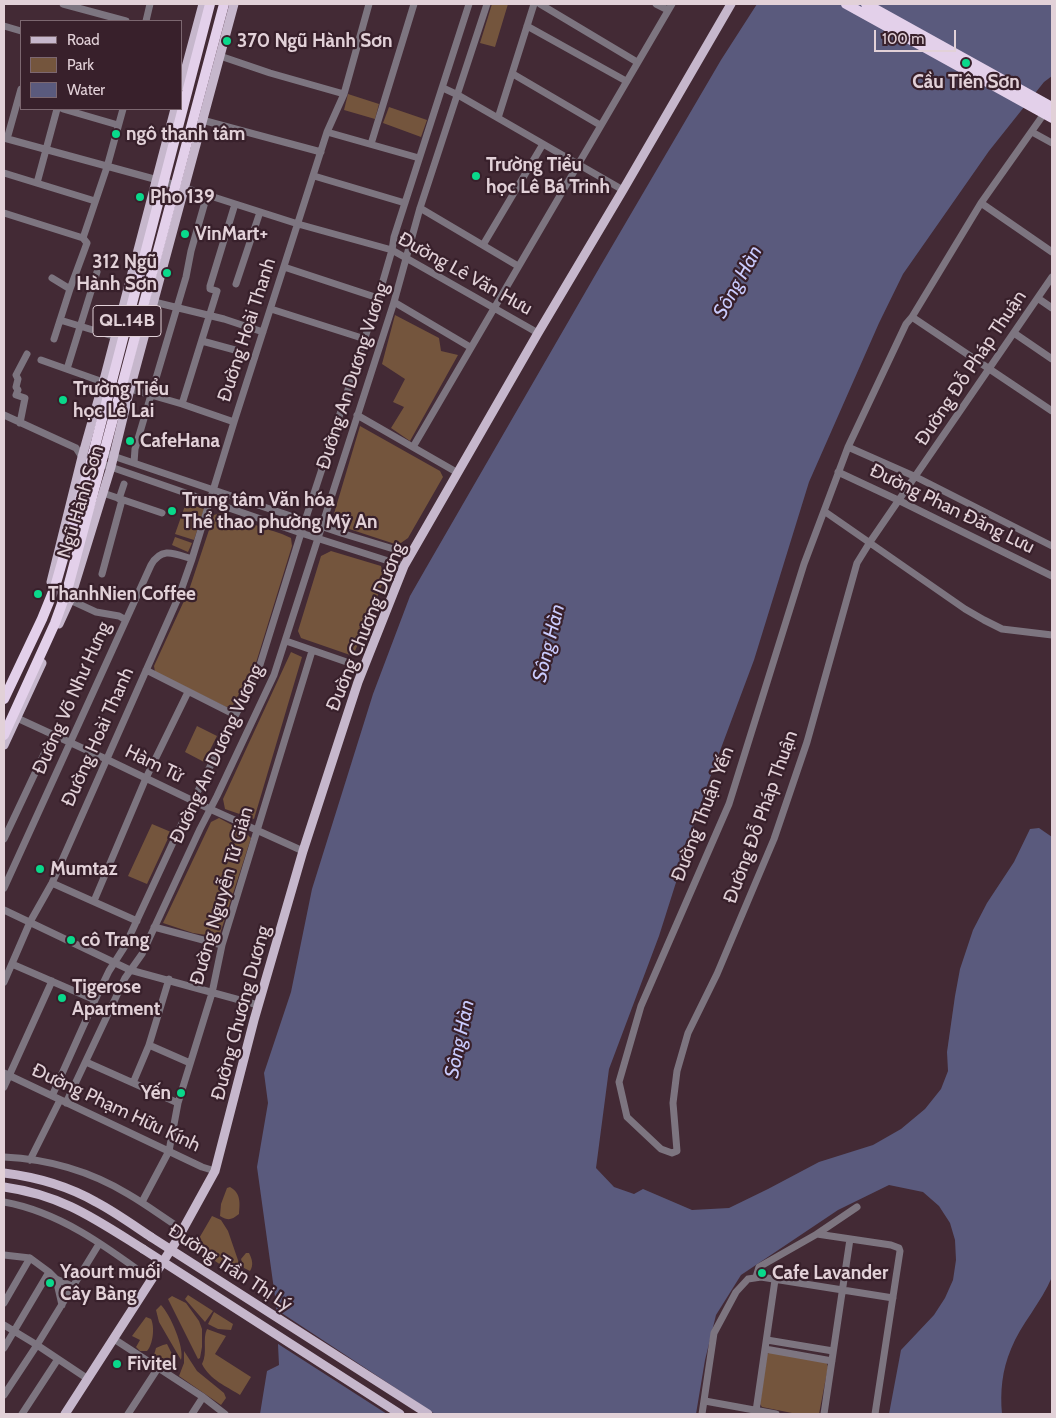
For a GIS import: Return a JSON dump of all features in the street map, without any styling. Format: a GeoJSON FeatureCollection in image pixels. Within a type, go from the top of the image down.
{"type":"FeatureCollection","features":[{"type":"Feature","properties":{"kind":"highway","name":"QL.14B"},"geometry":{"type":"LineString","coordinates":[[182,103],[210,4]]}},
{"type":"Feature","properties":{"kind":"highway","name":"QL.14B"},"geometry":{"type":"LineString","coordinates":[[108,460],[180,187],[224,4]]}},
{"type":"Feature","properties":{"kind":"highway"},"geometry":{"type":"LineString","coordinates":[[846,4],[1052,118]]}},
{"type":"Feature","properties":{"kind":"highway"},"geometry":{"type":"LineString","coordinates":[[866,4],[1052,105]]}},
{"type":"Feature","properties":{"kind":"highway","name":"QL.14B"},"geometry":{"type":"LineString","coordinates":[[86,452],[180,110]]}},
{"type":"Feature","properties":{"kind":"highway","name":"Ngũ Hành Sơn"},"geometry":{"type":"LineString","coordinates":[[4,699],[42,619],[54,587],[86,452]]}},
{"type":"Feature","properties":{"kind":"highway","name":"Ngũ Hành Sơn"},"geometry":{"type":"LineString","coordinates":[[4,735],[15,717],[68,587],[108,460]]}},
{"type":"Feature","properties":{"kind":"main road"},"geometry":{"type":"LineString","coordinates":[[182,82],[202,4]]}},
{"type":"Feature","properties":{"kind":"main road","name":"Ngũ Hành Sơn"},"geometry":{"type":"LineString","coordinates":[[4,745],[15,717],[70,600],[103,494],[108,460],[130,389],[181,202],[180,187],[202,120],[234,4]]}},
{"type":"Feature","properties":{"kind":"main road","name":"Đường Chương Dương"},"geometry":{"type":"LineString","coordinates":[[65,1414],[183,1230],[215,1171],[258,1005],[303,851],[358,682],[404,566],[731,4]]}},
{"type":"Feature","properties":{"kind":"main road","name":"Ngũ Hành Sơn"},"geometry":{"type":"LineString","coordinates":[[4,689],[50,587],[103,382],[160,181],[175,110]]}},
{"type":"Feature","properties":{"kind":"main road","name":"Đường Trần Thị Lý"},"geometry":{"type":"LineString","coordinates":[[4,1173],[64,1187],[95,1201],[428,1414]]}},
{"type":"Feature","properties":{"kind":"main road","name":"Đường Trần Thị Lý"},"geometry":{"type":"LineString","coordinates":[[4,1187],[29,1191],[58,1200],[87,1214],[400,1414]]}},
{"type":"Feature","properties":{"kind":"street"},"geometry":{"type":"LineString","coordinates":[[63,4],[73,5],[123,20]]}},
{"type":"Feature","properties":{"kind":"street"},"geometry":{"type":"LineString","coordinates":[[146,20],[150,4]]}},
{"type":"Feature","properties":{"kind":"street","name":"Đường Hoài Thanh"},"geometry":{"type":"LineString","coordinates":[[4,982],[30,922],[52,883],[179,596],[327,132],[344,94],[369,4]]}},
{"type":"Feature","properties":{"kind":"street"},"geometry":{"type":"LineString","coordinates":[[371,144],[414,4]]}},
{"type":"Feature","properties":{"kind":"street","name":"Đường An Dương Vương"},"geometry":{"type":"LineString","coordinates":[[52,1096],[95,1000],[125,946],[193,801],[259,668],[305,520],[378,298],[394,237],[469,4]]}},
{"type":"Feature","properties":{"kind":"street","name":"Đường An Dương Vương"},"geometry":{"type":"LineString","coordinates":[[30,1160],[86,1062],[130,970],[142,954],[274,675],[394,302],[420,208],[487,4]]}},
{"type":"Feature","properties":{"kind":"street"},"geometry":{"type":"LineString","coordinates":[[498,118],[534,4]]}},
{"type":"Feature","properties":{"kind":"street"},"geometry":{"type":"LineString","coordinates":[[540,4],[637,62]]}},
{"type":"Feature","properties":{"kind":"street"},"geometry":{"type":"LineString","coordinates":[[413,447],[670,7],[656,4]]}},
{"type":"Feature","properties":{"kind":"street"},"geometry":{"type":"LineString","coordinates":[[4,26],[20,31]]}},
{"type":"Feature","properties":{"kind":"street"},"geometry":{"type":"LineString","coordinates":[[527,26],[626,81]]}},
{"type":"Feature","properties":{"kind":"street"},"geometry":{"type":"LineString","coordinates":[[220,56],[270,73],[344,94]]}},
{"type":"Feature","properties":{"kind":"street"},"geometry":{"type":"LineString","coordinates":[[513,74],[600,125]]}},
{"type":"Feature","properties":{"kind":"street"},"geometry":{"type":"LineString","coordinates":[[443,88],[624,190]]}},
{"type":"Feature","properties":{"kind":"street"},"geometry":{"type":"LineString","coordinates":[[5,138],[20,92]]}},
{"type":"Feature","properties":{"kind":"street","name":"Đường Thuận Yến"},"geometry":{"type":"LineString","coordinates":[[677,1151],[672,1153],[661,1150],[627,1117],[619,1082],[642,1006],[729,804],[804,564],[848,447],[906,324],[981,203],[1052,105]]}},
{"type":"Feature","properties":{"kind":"street"},"geometry":{"type":"LineString","coordinates":[[37,183],[57,110]]}},
{"type":"Feature","properties":{"kind":"street"},"geometry":{"type":"LineString","coordinates":[[66,110],[118,125]]}},
{"type":"Feature","properties":{"kind":"street"},"geometry":{"type":"LineString","coordinates":[[83,238],[107,167],[123,110]]}},
{"type":"Feature","properties":{"kind":"street"},"geometry":{"type":"LineString","coordinates":[[202,120],[321,152]]}},
{"type":"Feature","properties":{"kind":"street"},"geometry":{"type":"LineString","coordinates":[[327,132],[419,158]]}},
{"type":"Feature","properties":{"kind":"street"},"geometry":{"type":"LineString","coordinates":[[1032,132],[1052,143]]}},
{"type":"Feature","properties":{"kind":"street","name":"Đường Lê Văn Hưu"},"geometry":{"type":"LineString","coordinates":[[5,138],[160,181],[298,224],[392,250],[538,333]]}},
{"type":"Feature","properties":{"kind":"street"},"geometry":{"type":"LineString","coordinates":[[483,245],[543,144]]}},
{"type":"Feature","properties":{"kind":"street"},"geometry":{"type":"LineString","coordinates":[[4,174],[95,201]]}},
{"type":"Feature","properties":{"kind":"street"},"geometry":{"type":"LineString","coordinates":[[314,176],[405,203]]}},
{"type":"Feature","properties":{"kind":"street"},"geometry":{"type":"LineString","coordinates":[[134,463],[135,449],[186,277],[189,257],[206,195]]}},
{"type":"Feature","properties":{"kind":"street"},"geometry":{"type":"LineString","coordinates":[[981,203],[1052,252]]}},
{"type":"Feature","properties":{"kind":"street"},"geometry":{"type":"LineString","coordinates":[[182,404],[217,292],[210,289],[210,286],[235,204]]}},
{"type":"Feature","properties":{"kind":"street"},"geometry":{"type":"LineString","coordinates":[[420,208],[518,266]]}},
{"type":"Feature","properties":{"kind":"street"},"geometry":{"type":"LineString","coordinates":[[236,284],[260,212]]}},
{"type":"Feature","properties":{"kind":"street"},"geometry":{"type":"LineString","coordinates":[[4,213],[83,238],[87,244],[54,339]]}},
{"type":"Feature","properties":{"kind":"street"},"geometry":{"type":"LineString","coordinates":[[284,268],[378,298]]}},
{"type":"Feature","properties":{"kind":"street"},"geometry":{"type":"LineString","coordinates":[[67,369],[97,272]]}},
{"type":"Feature","properties":{"kind":"street","name":"Đường Đỗ Pháp Thuận"},"geometry":{"type":"LineString","coordinates":[[677,1151],[673,1103],[677,1071],[688,1033],[717,974],[774,839],[807,742],[857,563],[1039,298],[1052,276]]}},
{"type":"Feature","properties":{"kind":"street"},"geometry":{"type":"LineString","coordinates":[[52,278],[70,289]]}},
{"type":"Feature","properties":{"kind":"street"},"geometry":{"type":"LineString","coordinates":[[1039,298],[1052,308]]}},
{"type":"Feature","properties":{"kind":"street"},"geometry":{"type":"LineString","coordinates":[[154,302],[224,319],[263,332]]}},
{"type":"Feature","properties":{"kind":"street"},"geometry":{"type":"LineString","coordinates":[[394,302],[470,347]]}},
{"type":"Feature","properties":{"kind":"street"},"geometry":{"type":"LineString","coordinates":[[271,309],[364,338]]}},
{"type":"Feature","properties":{"kind":"street"},"geometry":{"type":"LineString","coordinates":[[912,317],[1052,411]]}},
{"type":"Feature","properties":{"kind":"street"},"geometry":{"type":"LineString","coordinates":[[60,320],[116,337]]}},
{"type":"Feature","properties":{"kind":"street"},"geometry":{"type":"LineString","coordinates":[[1014,333],[1052,359]]}},
{"type":"Feature","properties":{"kind":"street"},"geometry":{"type":"LineString","coordinates":[[202,340],[235,350]]}},
{"type":"Feature","properties":{"kind":"street"},"geometry":{"type":"LineString","coordinates":[[20,423],[25,398],[16,395],[18,390],[16,387],[18,379],[16,375],[27,354]]}},
{"type":"Feature","properties":{"kind":"street"},"geometry":{"type":"LineString","coordinates":[[41,360],[103,382]]}},
{"type":"Feature","properties":{"kind":"street"},"geometry":{"type":"LineString","coordinates":[[130,389],[151,394],[234,422]]}},
{"type":"Feature","properties":{"kind":"street"},"geometry":{"type":"LineString","coordinates":[[357,415],[458,473]]}},
{"type":"Feature","properties":{"kind":"street"},"geometry":{"type":"LineString","coordinates":[[4,416],[86,452],[210,500],[301,533],[404,566]]}},
{"type":"Feature","properties":{"kind":"street","name":"Đường Phan Đăng Lưu"},"geometry":{"type":"LineString","coordinates":[[848,447],[916,476],[1052,546]]}},
{"type":"Feature","properties":{"kind":"street"},"geometry":{"type":"LineString","coordinates":[[108,460],[134,463],[410,554]]}},
{"type":"Feature","properties":{"kind":"street","name":"Đường Phan Đăng Lưu"},"geometry":{"type":"LineString","coordinates":[[838,472],[1052,576]]}},
{"type":"Feature","properties":{"kind":"street"},"geometry":{"type":"LineString","coordinates":[[102,574],[124,484]]}},
{"type":"Feature","properties":{"kind":"street"},"geometry":{"type":"LineString","coordinates":[[103,494],[162,513]]}},
{"type":"Feature","properties":{"kind":"street"},"geometry":{"type":"LineString","coordinates":[[824,512],[965,609],[984,620],[1002,629],[1052,635]]}},
{"type":"Feature","properties":{"kind":"street","name":"Đường Võ Như Hưng"},"geometry":{"type":"LineString","coordinates":[[4,888],[151,565],[158,555],[169,553],[192,559]]}},
{"type":"Feature","properties":{"kind":"street"},"geometry":{"type":"LineString","coordinates":[[70,600],[96,612],[119,616],[126,620]]}},
{"type":"Feature","properties":{"kind":"street"},"geometry":{"type":"LineString","coordinates":[[286,641],[364,668]]}},
{"type":"Feature","properties":{"kind":"street","name":"Đường Nguyễn Tử Giản"},"geometry":{"type":"LineString","coordinates":[[142,1202],[169,1151],[178,1103],[212,993],[222,945],[312,651]]}},
{"type":"Feature","properties":{"kind":"street"},"geometry":{"type":"LineString","coordinates":[[146,670],[235,715]]}},
{"type":"Feature","properties":{"kind":"street"},"geometry":{"type":"LineString","coordinates":[[94,901],[146,778],[188,692]]}},
{"type":"Feature","properties":{"kind":"street","name":"Hàm Tử"},"geometry":{"type":"LineString","coordinates":[[15,717],[303,851]]}},
{"type":"Feature","properties":{"kind":"street"},"geometry":{"type":"LineString","coordinates":[[4,839],[53,735]]}},
{"type":"Feature","properties":{"kind":"street"},"geometry":{"type":"LineString","coordinates":[[52,883],[137,921]]}},
{"type":"Feature","properties":{"kind":"street"},"geometry":{"type":"LineString","coordinates":[[4,910],[130,970],[169,979],[258,1005]]}},
{"type":"Feature","properties":{"kind":"street"},"geometry":{"type":"LineString","coordinates":[[154,927],[222,945]]}},
{"type":"Feature","properties":{"kind":"street"},"geometry":{"type":"LineString","coordinates":[[12,964],[95,1000]]}},
{"type":"Feature","properties":{"kind":"street"},"geometry":{"type":"LineString","coordinates":[[133,1083],[149,1045],[169,979]]}},
{"type":"Feature","properties":{"kind":"street"},"geometry":{"type":"LineString","coordinates":[[4,1087],[7,1074],[52,981]]}},
{"type":"Feature","properties":{"kind":"street"},"geometry":{"type":"LineString","coordinates":[[149,1045],[190,1063]]}},
{"type":"Feature","properties":{"kind":"street"},"geometry":{"type":"LineString","coordinates":[[86,1062],[178,1103]]}},
{"type":"Feature","properties":{"kind":"street","name":"Đường Phạm Hữu Kính"},"geometry":{"type":"LineString","coordinates":[[7,1074],[215,1171]]}},
{"type":"Feature","properties":{"kind":"street"},"geometry":{"type":"LineString","coordinates":[[4,1157],[61,1165],[86,1173],[142,1202],[183,1230]]}},
{"type":"Feature","properties":{"kind":"street"},"geometry":{"type":"LineString","coordinates":[[4,1202],[49,1216],[83,1233],[152,1280]]}},
{"type":"Feature","properties":{"kind":"street"},"geometry":{"type":"LineString","coordinates":[[756,1277],[759,1267],[817,1234],[857,1208]]}},
{"type":"Feature","properties":{"kind":"street"},"geometry":{"type":"LineString","coordinates":[[817,1234],[891,1245],[899,1248],[900,1252],[875,1414]]}},
{"type":"Feature","properties":{"kind":"street"},"geometry":{"type":"LineString","coordinates":[[824,1414],[850,1239]]}},
{"type":"Feature","properties":{"kind":"street"},"geometry":{"type":"LineString","coordinates":[[4,1395],[74,1287],[99,1244]]}},
{"type":"Feature","properties":{"kind":"street"},"geometry":{"type":"LineString","coordinates":[[4,1255],[30,1258],[56,1279],[74,1287]]}},
{"type":"Feature","properties":{"kind":"street"},"geometry":{"type":"LineString","coordinates":[[4,1303],[30,1258]]}},
{"type":"Feature","properties":{"kind":"street"},"geometry":{"type":"LineString","coordinates":[[4,1348],[49,1272]]}},
{"type":"Feature","properties":{"kind":"street"},"geometry":{"type":"LineString","coordinates":[[702,1414],[716,1328],[742,1284],[748,1279],[756,1277],[893,1298]]}},
{"type":"Feature","properties":{"kind":"street"},"geometry":{"type":"LineString","coordinates":[[56,1279],[62,1305]]}},
{"type":"Feature","properties":{"kind":"street"},"geometry":{"type":"LineString","coordinates":[[756,1411],[775,1280]]}},
{"type":"Feature","properties":{"kind":"street"},"geometry":{"type":"LineString","coordinates":[[4,1325],[88,1379]]}},
{"type":"Feature","properties":{"kind":"street"},"geometry":{"type":"LineString","coordinates":[[114,1339],[203,1397],[225,1414]]}},
{"type":"Feature","properties":{"kind":"street"},"geometry":{"type":"LineString","coordinates":[[766,1340],[833,1352]]}},
{"type":"Feature","properties":{"kind":"street"},"geometry":{"type":"LineString","coordinates":[[765,1349],[832,1361]]}},
{"type":"Feature","properties":{"kind":"street"},"geometry":{"type":"LineString","coordinates":[[22,1414],[58,1359]]}},
{"type":"Feature","properties":{"kind":"street"},"geometry":{"type":"LineString","coordinates":[[128,1414],[158,1368]]}},
{"type":"Feature","properties":{"kind":"street"},"geometry":{"type":"LineString","coordinates":[[192,1414],[203,1397]]}},
{"type":"Feature","properties":{"kind":"street"},"geometry":{"type":"LineString","coordinates":[[705,1401],[776,1414]]}},
{"type":"Feature","properties":{"kind":"green space"},"geometry":{"type":"Polygon","coordinates":[[[492,4],[508,4],[495,47],[480,43],[492,4]]]}},
{"type":"Feature","properties":{"kind":"green space"},"geometry":{"type":"Polygon","coordinates":[[[348,94],[379,104],[375,119],[344,110],[348,94]]]}},
{"type":"Feature","properties":{"kind":"green space"},"geometry":{"type":"Polygon","coordinates":[[[389,107],[427,120],[421,137],[383,123],[389,107]]]}},
{"type":"Feature","properties":{"kind":"green space"},"geometry":{"type":"Polygon","coordinates":[[[395,315],[439,338],[441,351],[458,355],[410,441],[391,428],[404,407],[393,402],[405,379],[382,364],[395,315]]]}},
{"type":"Feature","properties":{"kind":"green space"},"geometry":{"type":"Polygon","coordinates":[[[360,426],[440,471],[443,477],[408,538],[398,545],[334,524],[333,517],[360,426]]]}},
{"type":"Feature","properties":{"kind":"green space"},"geometry":{"type":"Polygon","coordinates":[[[186,503],[204,509],[194,540],[175,534],[186,503]]]}},
{"type":"Feature","properties":{"kind":"green space"},"geometry":{"type":"Polygon","coordinates":[[[220,513],[291,538],[292,546],[255,666],[233,705],[226,707],[155,672],[154,666],[189,590],[214,515],[220,513]]]}},
{"type":"Feature","properties":{"kind":"green space"},"geometry":{"type":"Polygon","coordinates":[[[175,537],[192,543],[188,552],[172,545],[175,537]]]}},
{"type":"Feature","properties":{"kind":"green space"},"geometry":{"type":"Polygon","coordinates":[[[331,551],[381,566],[384,580],[353,656],[301,638],[298,631],[321,556],[331,551]]]}},
{"type":"Feature","properties":{"kind":"green space"},"geometry":{"type":"Polygon","coordinates":[[[291,652],[302,657],[254,819],[225,809],[223,799],[291,652]]]}},
{"type":"Feature","properties":{"kind":"green space"},"geometry":{"type":"Polygon","coordinates":[[[197,726],[217,736],[204,762],[185,752],[197,726]]]}},
{"type":"Feature","properties":{"kind":"green space"},"geometry":{"type":"Polygon","coordinates":[[[219,818],[245,832],[251,838],[219,937],[193,933],[163,923],[211,822],[219,818]]]}},
{"type":"Feature","properties":{"kind":"green space"},"geometry":{"type":"Polygon","coordinates":[[[152,824],[171,832],[147,884],[128,876],[152,824]]]}},
{"type":"Feature","properties":{"kind":"green space"},"geometry":{"type":"Polygon","coordinates":[[[230,1187],[238,1195],[239,1214],[232,1219],[228,1219],[220,1216],[221,1204],[227,1188],[230,1187]]]}},
{"type":"Feature","properties":{"kind":"green space"},"geometry":{"type":"Polygon","coordinates":[[[212,1216],[221,1220],[228,1231],[240,1266],[236,1275],[194,1247],[212,1216]]]}},
{"type":"Feature","properties":{"kind":"green space"},"geometry":{"type":"Polygon","coordinates":[[[246,1253],[249,1253],[252,1260],[250,1271],[244,1268],[241,1259],[246,1253]]]}},
{"type":"Feature","properties":{"kind":"green space"},"geometry":{"type":"Polygon","coordinates":[[[188,1295],[213,1311],[205,1322],[185,1299],[188,1295]]]}},
{"type":"Feature","properties":{"kind":"green space"},"geometry":{"type":"Polygon","coordinates":[[[172,1296],[186,1303],[199,1321],[202,1329],[202,1347],[200,1358],[198,1359],[168,1299],[172,1296]]]}},
{"type":"Feature","properties":{"kind":"green space"},"geometry":{"type":"Polygon","coordinates":[[[161,1305],[176,1331],[181,1348],[181,1360],[159,1322],[156,1310],[161,1305]]]}},
{"type":"Feature","properties":{"kind":"green space"},"geometry":{"type":"Polygon","coordinates":[[[214,1312],[233,1324],[231,1330],[218,1329],[208,1324],[214,1312]]]}},
{"type":"Feature","properties":{"kind":"green space"},"geometry":{"type":"Polygon","coordinates":[[[146,1317],[151,1319],[152,1322],[152,1340],[147,1351],[140,1351],[136,1347],[140,1340],[132,1336],[146,1317]]]}},
{"type":"Feature","properties":{"kind":"green space"},"geometry":{"type":"Polygon","coordinates":[[[207,1329],[226,1336],[215,1354],[251,1377],[240,1395],[209,1374],[202,1364],[205,1355],[207,1329]]]}},
{"type":"Feature","properties":{"kind":"green space"},"geometry":{"type":"Polygon","coordinates":[[[167,1344],[176,1362],[177,1369],[169,1369],[157,1361],[154,1355],[156,1348],[167,1344]]]}},
{"type":"Feature","properties":{"kind":"green space"},"geometry":{"type":"Polygon","coordinates":[[[184,1351],[197,1371],[224,1393],[226,1398],[221,1405],[179,1376],[184,1363],[184,1351]]]}},
{"type":"Feature","properties":{"kind":"green space"},"geometry":{"type":"Polygon","coordinates":[[[773,1351],[826,1361],[828,1367],[819,1414],[797,1414],[762,1407],[760,1404],[767,1354],[773,1351]]]}},
{"type":"Feature","properties":{"kind":"water","name":"Sông Hàn"},"geometry":{"type":"Polygon","coordinates":[[[757,4],[1052,4],[1052,76],[1044,82],[989,151],[903,274],[879,323],[809,482],[754,660],[705,791],[659,936],[609,1069],[596,1168],[614,1187],[634,1194],[643,1189],[692,1210],[729,1208],[819,1162],[873,1145],[901,1129],[925,1109],[941,1089],[948,1071],[947,1052],[960,969],[973,930],[987,903],[1014,862],[1030,829],[1039,828],[1052,837],[1052,1277],[1015,1340],[1008,1357],[1002,1381],[1002,1414],[889,1414],[901,1350],[934,1315],[945,1298],[953,1280],[956,1260],[955,1240],[950,1223],[939,1206],[923,1192],[889,1185],[838,1210],[741,1275],[716,1315],[705,1360],[696,1414],[260,1414],[267,1371],[279,1365],[276,1304],[257,1167],[268,1103],[264,1073],[291,992],[312,889],[373,694],[410,596],[721,60],[757,4]]]}},
{"type":"Feature","properties":{"kind":"pier"},"geometry":{"type":"Polygon","coordinates":[[[274,1308],[435,1414],[387,1414],[275,1342],[274,1308]]]}},
{"type":"Feature","properties":{"kind":"place","name":"370 Ngũ Hành Sơn"},"geometry":{"type":"Point","coordinates":[227,41]}},
{"type":"Feature","properties":{"kind":"place","name":"Cầu Tiên Sơn"},"geometry":{"type":"Point","coordinates":[966,63]}},
{"type":"Feature","properties":{"kind":"place","name":"ngô thanh tâm"},"geometry":{"type":"Point","coordinates":[116,134]}},
{"type":"Feature","properties":{"kind":"place","name":"Trường Tiểu học Lê Bá Trinh"},"geometry":{"type":"Point","coordinates":[476,176]}},
{"type":"Feature","properties":{"kind":"place","name":"Pho 139"},"geometry":{"type":"Point","coordinates":[140,197]}},
{"type":"Feature","properties":{"kind":"place","name":"VinMart+"},"geometry":{"type":"Point","coordinates":[185,234]}},
{"type":"Feature","properties":{"kind":"place","name":"312 Ngũ Hành Sơn"},"geometry":{"type":"Point","coordinates":[167,273]}},
{"type":"Feature","properties":{"kind":"place","name":"Trường Tiểu học Lê Lai"},"geometry":{"type":"Point","coordinates":[63,400]}},
{"type":"Feature","properties":{"kind":"place","name":"CafeHana"},"geometry":{"type":"Point","coordinates":[130,441]}},
{"type":"Feature","properties":{"kind":"place","name":"Trung tâm Văn hóa Thể thao phường Mỹ An"},"geometry":{"type":"Point","coordinates":[172,511]}},
{"type":"Feature","properties":{"kind":"place","name":"ThanhNien Coffee"},"geometry":{"type":"Point","coordinates":[38,594]}},
{"type":"Feature","properties":{"kind":"place","name":"Mumtaz"},"geometry":{"type":"Point","coordinates":[40,869]}},
{"type":"Feature","properties":{"kind":"place","name":"cô Trang"},"geometry":{"type":"Point","coordinates":[71,940]}},
{"type":"Feature","properties":{"kind":"place","name":"Tigerose Apartment"},"geometry":{"type":"Point","coordinates":[62,998]}},
{"type":"Feature","properties":{"kind":"place","name":"Yến"},"geometry":{"type":"Point","coordinates":[181,1093]}},
{"type":"Feature","properties":{"kind":"place","name":"Cafe Lavander"},"geometry":{"type":"Point","coordinates":[762,1273]}},
{"type":"Feature","properties":{"kind":"place","name":"Yaourt muối Cây Bàng"},"geometry":{"type":"Point","coordinates":[50,1283]}},
{"type":"Feature","properties":{"kind":"place","name":"Fivitel"},"geometry":{"type":"Point","coordinates":[117,1364]}}]}
